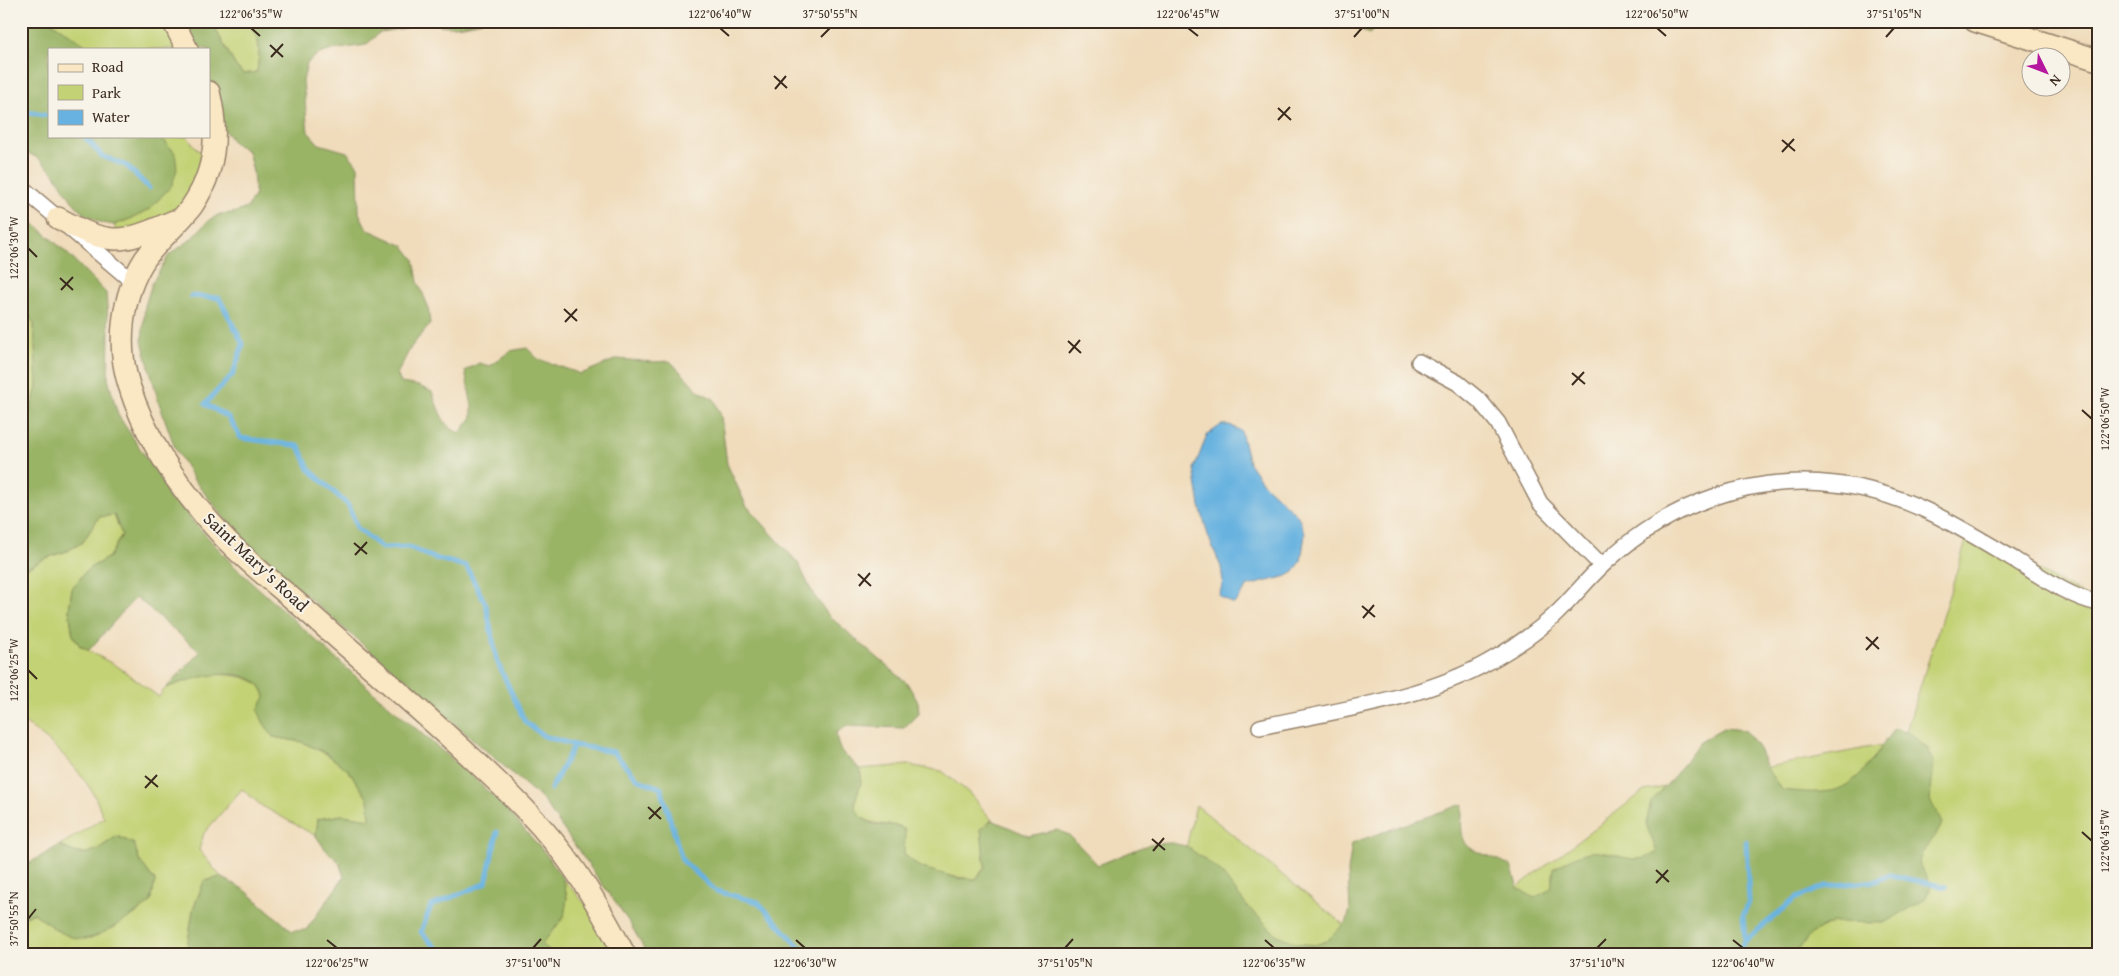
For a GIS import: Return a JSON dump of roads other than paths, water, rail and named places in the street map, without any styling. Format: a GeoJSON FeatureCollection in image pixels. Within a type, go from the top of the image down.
{"type":"FeatureCollection","features":[{"type":"Feature","properties":{"kind":"street"},"geometry":{"type":"LineString","coordinates":[[173,21],[186,48]]}},
{"type":"Feature","properties":{"kind":"street"},"geometry":{"type":"LineString","coordinates":[[1975,21],[2098,60]]}},
{"type":"Feature","properties":{"kind":"street","name":"Saint Mary's Road"},"geometry":{"type":"LineString","coordinates":[[210,97],[216,136],[212,159],[204,183],[192,206],[146,257],[132,281],[121,336],[128,384],[146,427],[179,484],[221,534],[474,759],[532,817],[574,868],[597,902],[625,955]]}},
{"type":"Feature","properties":{"kind":"street"},"geometry":{"type":"LineString","coordinates":[[21,187],[132,281]]}},
{"type":"Feature","properties":{"kind":"street"},"geometry":{"type":"LineString","coordinates":[[58,218],[84,232],[103,238],[120,240],[138,237],[181,218]]}},
{"type":"Feature","properties":{"kind":"street"},"geometry":{"type":"LineString","coordinates":[[1419,362],[1458,383],[1480,401],[1498,423],[1540,503],[1602,566]]}},
{"type":"Feature","properties":{"kind":"street"},"geometry":{"type":"LineString","coordinates":[[1260,727],[1377,701],[1461,676],[1501,655],[1536,632],[1602,566],[1657,523],[1676,512],[1735,490],[1774,483],[1834,484],[1892,497],[1955,523],[2056,586],[2086,600],[2098,603]]}},
{"type":"Feature","properties":{"kind":"water"},"geometry":{"type":"Polygon","coordinates":[[[1221,425],[1230,425],[1241,431],[1249,463],[1263,483],[1298,516],[1305,534],[1301,561],[1294,572],[1287,576],[1248,586],[1234,604],[1219,596],[1223,582],[1221,567],[1208,535],[1200,506],[1194,469],[1207,435],[1221,425]]]}},
{"type":"Feature","properties":{"kind":"waterway"},"geometry":{"type":"LineString","coordinates":[[21,102],[27,112],[48,116]]}},
{"type":"Feature","properties":{"kind":"waterway"},"geometry":{"type":"LineString","coordinates":[[86,138],[102,156],[127,166],[149,188]]}},
{"type":"Feature","properties":{"kind":"waterway"},"geometry":{"type":"LineString","coordinates":[[191,296],[219,298],[243,344],[233,374],[205,404],[228,417],[241,438],[299,446],[309,469],[349,506],[357,528],[382,548],[409,547],[434,558],[466,566],[486,605],[497,661],[525,722],[544,736],[574,745],[613,752],[639,780],[661,788],[682,860],[716,891],[758,902],[807,955]]}},
{"type":"Feature","properties":{"kind":"waterway"},"geometry":{"type":"LineString","coordinates":[[551,789],[574,745]]}},
{"type":"Feature","properties":{"kind":"waterway"},"geometry":{"type":"LineString","coordinates":[[443,955],[421,932],[431,906],[486,883],[497,832]]}},
{"type":"Feature","properties":{"kind":"waterway"},"geometry":{"type":"LineString","coordinates":[[1745,941],[1743,915],[1749,902],[1746,841]]}},
{"type":"Feature","properties":{"kind":"waterway"},"geometry":{"type":"LineString","coordinates":[[1735,955],[1745,941],[1795,899],[1826,886],[1876,881],[1890,875],[1946,887]]}}]}
